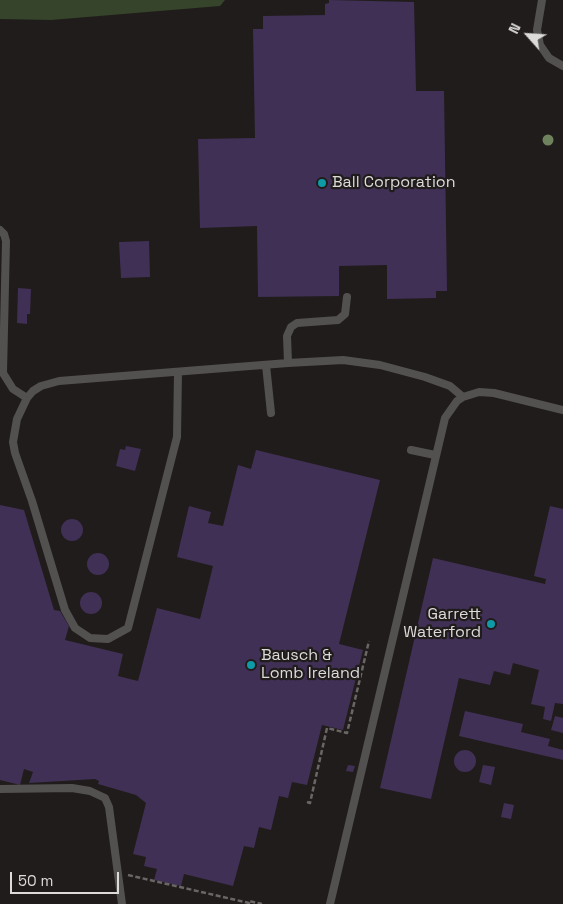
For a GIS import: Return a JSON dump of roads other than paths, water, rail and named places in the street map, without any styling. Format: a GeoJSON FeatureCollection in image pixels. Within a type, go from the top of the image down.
{"type":"FeatureCollection","features":[{"type":"Feature","properties":{"kind":"lane"},"geometry":{"type":"LineString","coordinates":[[542,0],[538,23],[538,38],[546,54],[563,66]]}},
{"type":"Feature","properties":{"kind":"lane"},"geometry":{"type":"LineString","coordinates":[[0,230],[4,234],[6,241],[1,370],[13,388],[27,398]]}},
{"type":"Feature","properties":{"kind":"lane"},"geometry":{"type":"LineString","coordinates":[[288,363],[287,336],[291,327],[297,323],[338,320],[345,314],[347,297]]}},
{"type":"Feature","properties":{"kind":"lane"},"geometry":{"type":"LineString","coordinates":[[178,372],[177,438],[128,628],[108,639],[90,638],[75,628],[65,610],[32,501],[15,453],[13,442],[14,430],[21,408],[33,390],[50,383],[178,372],[288,363],[343,360],[380,365],[436,380],[450,386],[463,397]]}},
{"type":"Feature","properties":{"kind":"lane"},"geometry":{"type":"LineString","coordinates":[[266,365],[271,412]]}},
{"type":"Feature","properties":{"kind":"lane"},"geometry":{"type":"LineString","coordinates":[[330,904],[445,418],[452,406],[463,397],[478,392],[486,392],[563,410]]}},
{"type":"Feature","properties":{"kind":"lane"},"geometry":{"type":"LineString","coordinates":[[410,450],[436,455]]}},
{"type":"Feature","properties":{"kind":"lane"},"geometry":{"type":"LineString","coordinates":[[0,789],[85,789],[107,800],[122,904]]}},
{"type":"Feature","properties":{"kind":"place","name":"Ball Corporation"},"geometry":{"type":"Point","coordinates":[322,183]}},
{"type":"Feature","properties":{"kind":"place","name":"Garrett Waterford"},"geometry":{"type":"Point","coordinates":[491,624]}},
{"type":"Feature","properties":{"kind":"place","name":"Bausch & Lomb Ireland"},"geometry":{"type":"Point","coordinates":[251,665]}}]}
